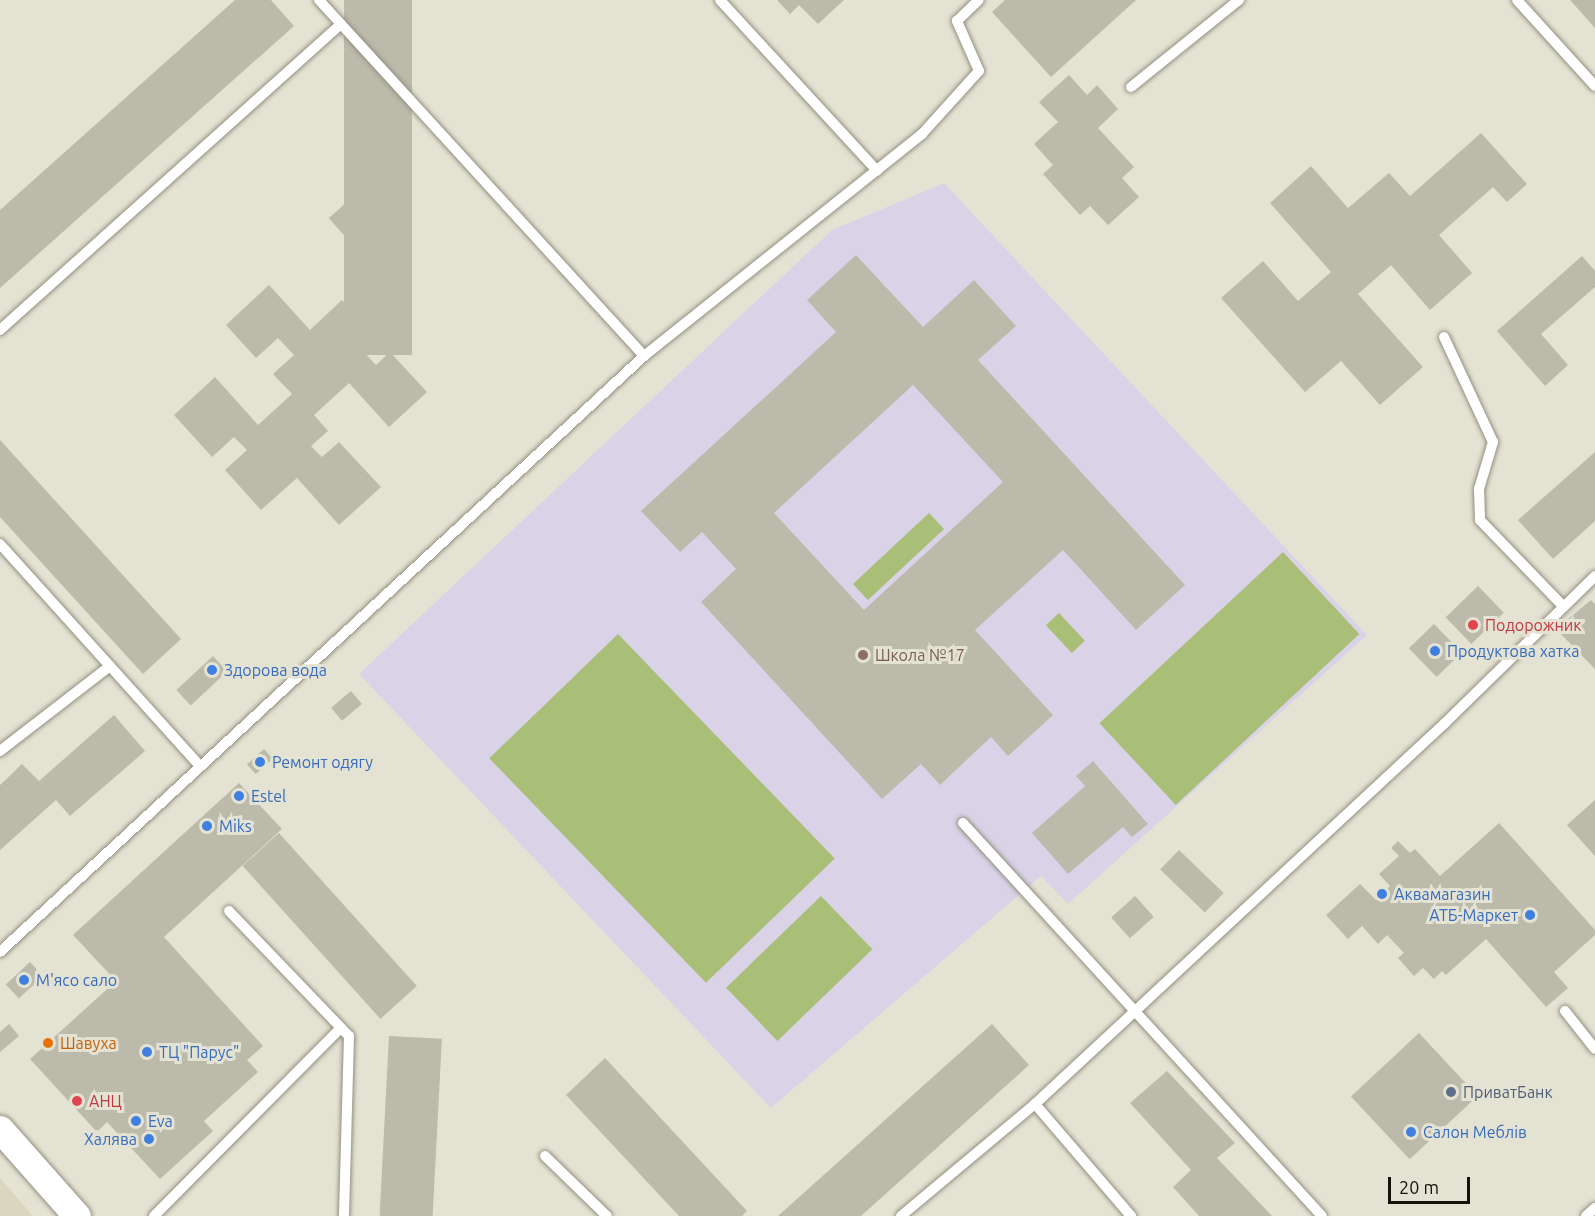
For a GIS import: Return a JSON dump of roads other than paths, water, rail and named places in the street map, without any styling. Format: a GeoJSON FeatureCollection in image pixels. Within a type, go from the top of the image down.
{"type":"FeatureCollection","features":[{"type":"Feature","properties":{"kind":"street"},"geometry":{"type":"LineString","coordinates":[[0,1130],[77,1216]]}},
{"type":"Feature","properties":{"kind":"lane"},"geometry":{"type":"LineString","coordinates":[[319,0],[644,356]]}},
{"type":"Feature","properties":{"kind":"lane"},"geometry":{"type":"LineString","coordinates":[[720,0],[877,171]]}},
{"type":"Feature","properties":{"kind":"lane"},"geometry":{"type":"LineString","coordinates":[[0,952],[644,356],[922,134],[979,71],[957,21],[979,0]]}},
{"type":"Feature","properties":{"kind":"lane"},"geometry":{"type":"LineString","coordinates":[[1131,87],[1239,0]]}},
{"type":"Feature","properties":{"kind":"lane"},"geometry":{"type":"LineString","coordinates":[[1517,0],[1595,86]]}},
{"type":"Feature","properties":{"kind":"lane"},"geometry":{"type":"LineString","coordinates":[[0,330],[341,24]]}},
{"type":"Feature","properties":{"kind":"lane"},"geometry":{"type":"LineString","coordinates":[[1444,337],[1493,442],[1479,489],[1480,520],[1563,606]]}},
{"type":"Feature","properties":{"kind":"lane"},"geometry":{"type":"LineString","coordinates":[[0,544],[200,766]]}},
{"type":"Feature","properties":{"kind":"lane"},"geometry":{"type":"LineString","coordinates":[[901,1216],[1035,1104],[1135,1012],[1445,723],[1595,576]]}},
{"type":"Feature","properties":{"kind":"lane"},"geometry":{"type":"LineString","coordinates":[[0,751],[110,666]]}},
{"type":"Feature","properties":{"kind":"lane"},"geometry":{"type":"LineString","coordinates":[[963,823],[1322,1216]]}},
{"type":"Feature","properties":{"kind":"lane"},"geometry":{"type":"LineString","coordinates":[[228,911],[349,1036],[344,1216]]}},
{"type":"Feature","properties":{"kind":"lane"},"geometry":{"type":"LineString","coordinates":[[1565,1011],[1595,1049]]}},
{"type":"Feature","properties":{"kind":"lane"},"geometry":{"type":"LineString","coordinates":[[154,1216],[341,1028]]}},
{"type":"Feature","properties":{"kind":"lane"},"geometry":{"type":"LineString","coordinates":[[1035,1104],[1131,1216]]}},
{"type":"Feature","properties":{"kind":"lane"},"geometry":{"type":"LineString","coordinates":[[545,1156],[607,1216]]}},
{"type":"Feature","properties":{"kind":"lane"},"geometry":{"type":"LineString","coordinates":[[1586,1216],[1595,1208]]}},
{"type":"Feature","properties":{"kind":"place","name":"Подорожник"},"geometry":{"type":"Point","coordinates":[1473,625]}},
{"type":"Feature","properties":{"kind":"place","name":"Продуктова хатка"},"geometry":{"type":"Point","coordinates":[1435,651]}},
{"type":"Feature","properties":{"kind":"place","name":"Школа №17"},"geometry":{"type":"Point","coordinates":[863,655]}},
{"type":"Feature","properties":{"kind":"place","name":"Здорова вода"},"geometry":{"type":"Point","coordinates":[212,670]}},
{"type":"Feature","properties":{"kind":"place","name":"Ремонт одягу"},"geometry":{"type":"Point","coordinates":[260,762]}},
{"type":"Feature","properties":{"kind":"place","name":"Estel"},"geometry":{"type":"Point","coordinates":[239,796]}},
{"type":"Feature","properties":{"kind":"place","name":"Miks"},"geometry":{"type":"Point","coordinates":[207,826]}},
{"type":"Feature","properties":{"kind":"place","name":"Аквамагазин"},"geometry":{"type":"Point","coordinates":[1382,894]}},
{"type":"Feature","properties":{"kind":"place","name":"АТБ-Маркет"},"geometry":{"type":"Point","coordinates":[1530,915]}},
{"type":"Feature","properties":{"kind":"place","name":"М'ясо сало"},"geometry":{"type":"Point","coordinates":[24,980]}},
{"type":"Feature","properties":{"kind":"place","name":"Шавуха"},"geometry":{"type":"Point","coordinates":[48,1043]}},
{"type":"Feature","properties":{"kind":"place","name":"ТЦ \"Парус\""},"geometry":{"type":"Point","coordinates":[147,1052]}},
{"type":"Feature","properties":{"kind":"place","name":"ПриватБанк"},"geometry":{"type":"Point","coordinates":[1451,1092]}},
{"type":"Feature","properties":{"kind":"place","name":"АНЦ"},"geometry":{"type":"Point","coordinates":[77,1101]}},
{"type":"Feature","properties":{"kind":"place","name":"Eva"},"geometry":{"type":"Point","coordinates":[136,1121]}},
{"type":"Feature","properties":{"kind":"place","name":"Салон Меблів"},"geometry":{"type":"Point","coordinates":[1411,1132]}},
{"type":"Feature","properties":{"kind":"place","name":"Халява"},"geometry":{"type":"Point","coordinates":[149,1139]}}]}
